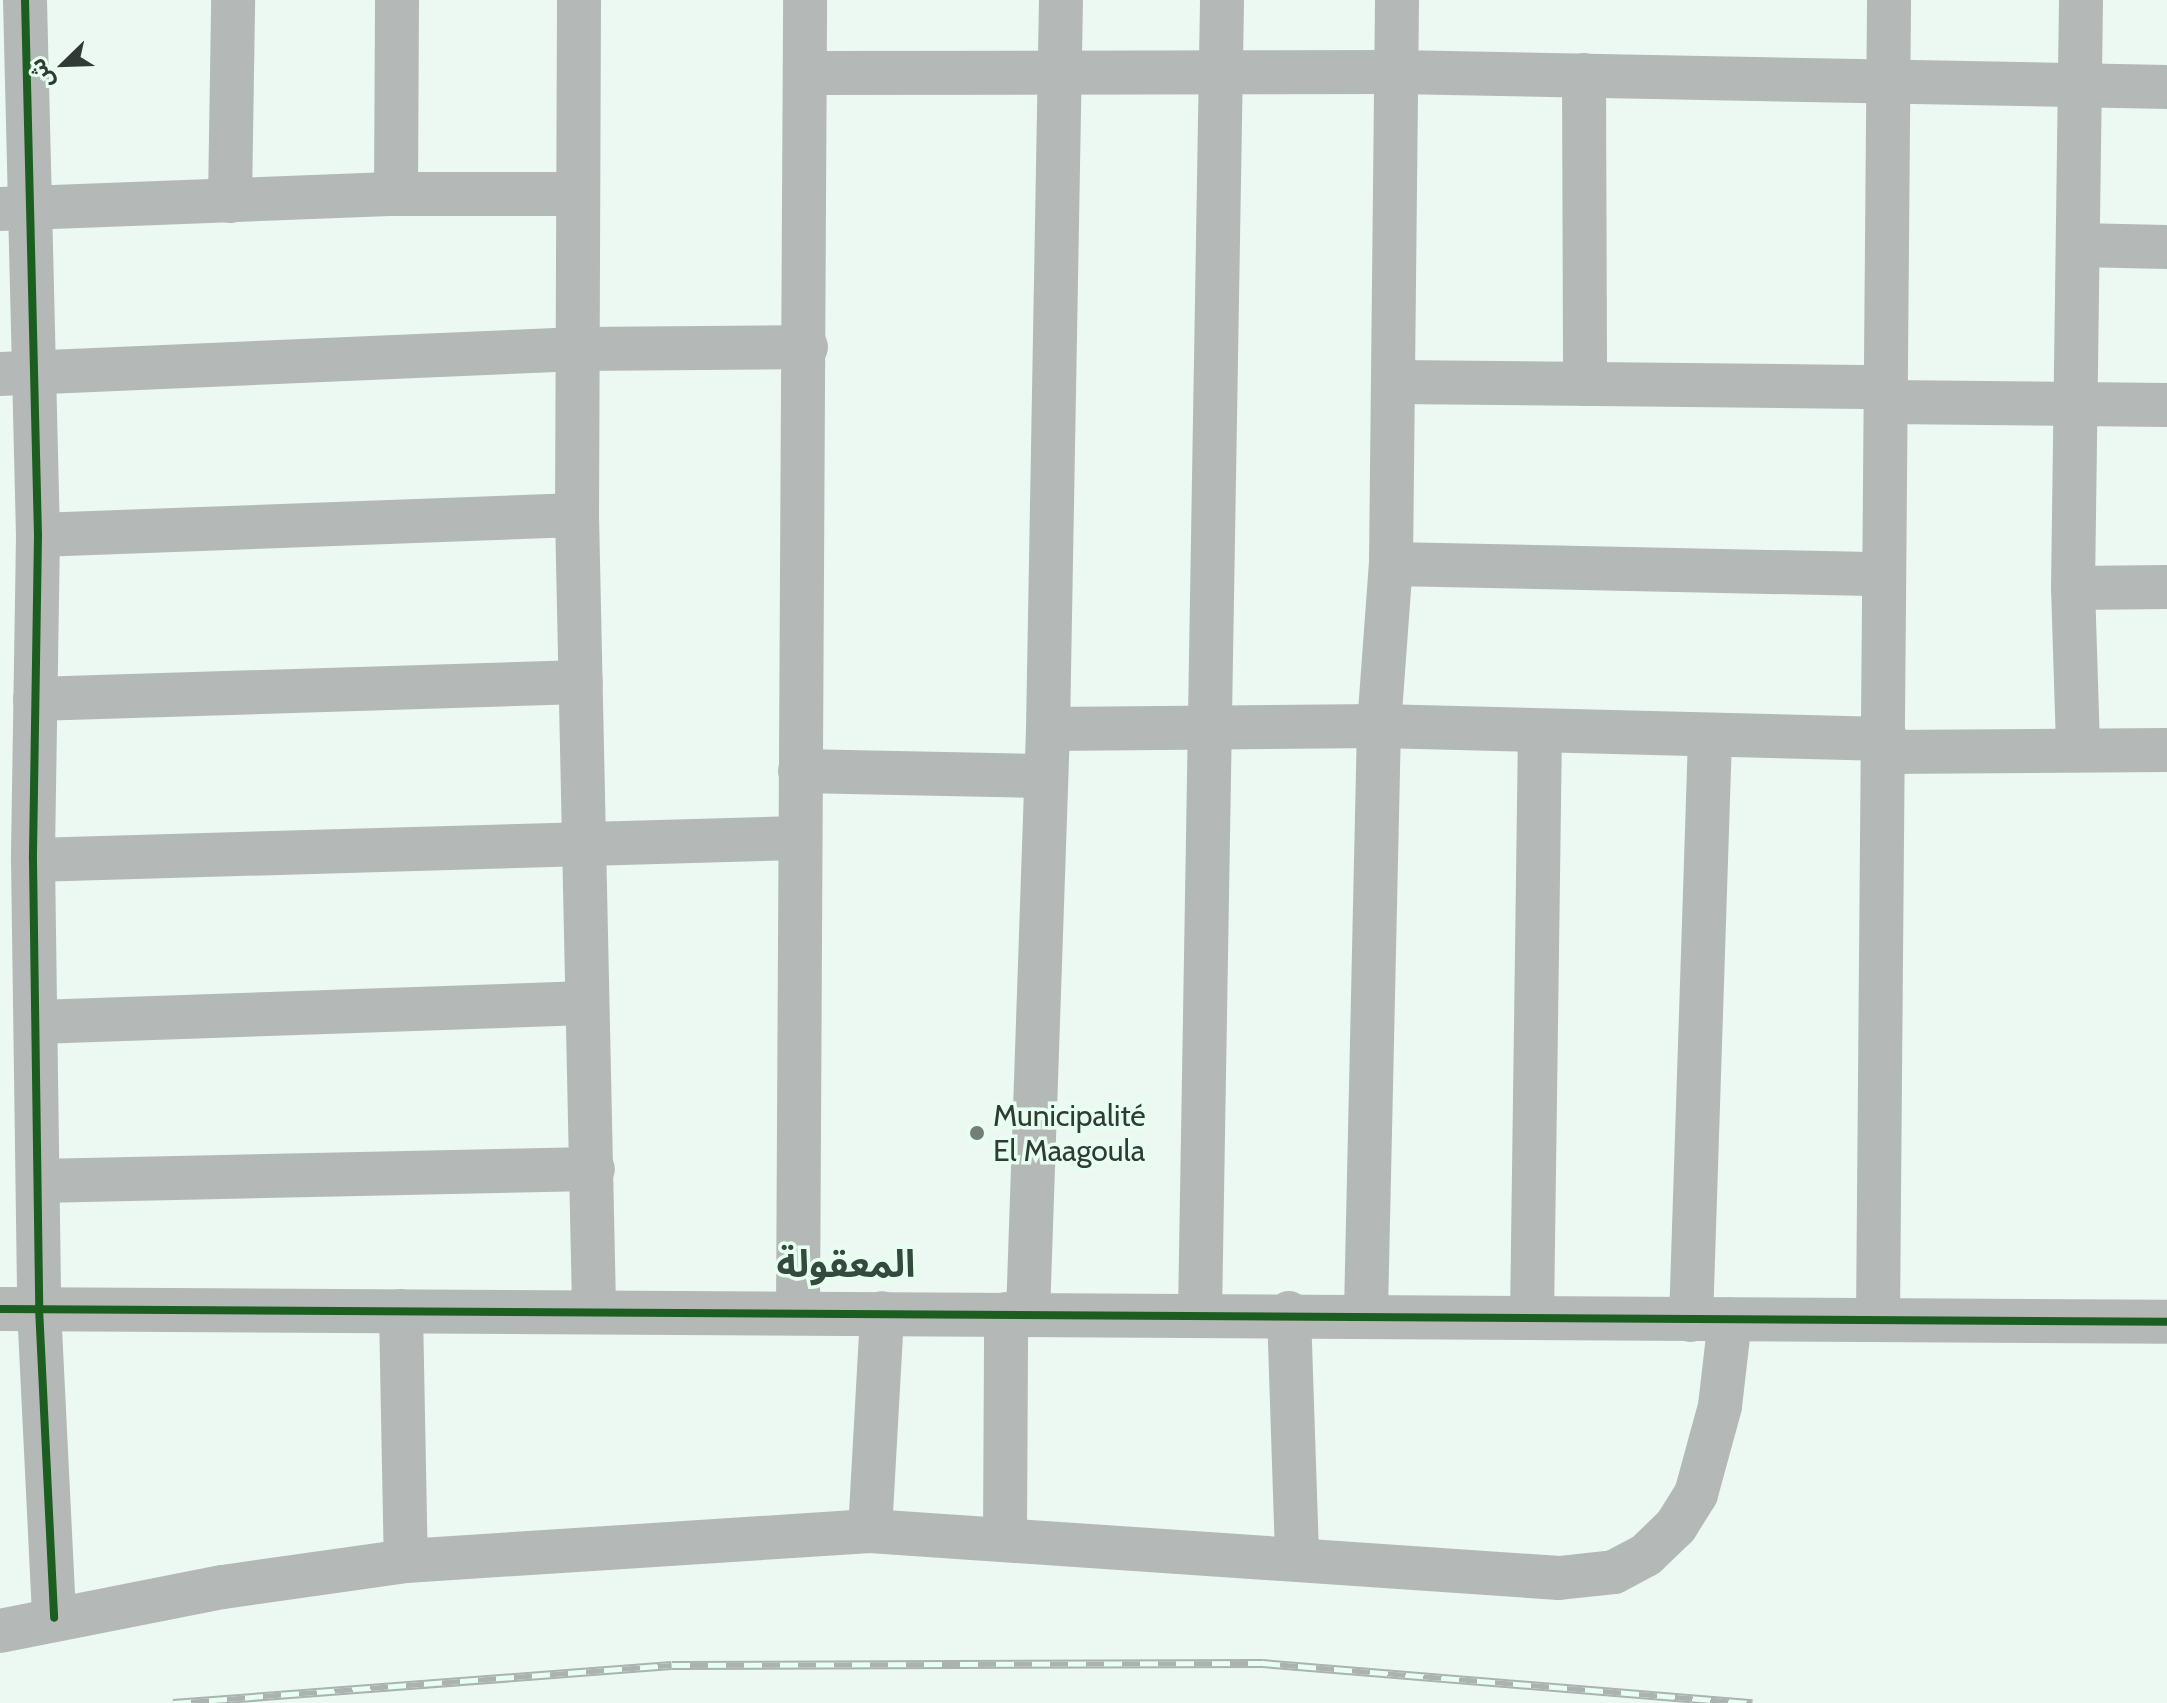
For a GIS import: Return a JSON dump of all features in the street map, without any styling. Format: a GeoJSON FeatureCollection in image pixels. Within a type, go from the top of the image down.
{"type":"FeatureCollection","features":[{"type":"Feature","properties":{"kind":"street"},"geometry":{"type":"LineString","coordinates":[[25,0],[16,208],[16,373],[38,535],[33,860],[17,916],[37,1022],[39,1181],[19,1309],[54,1618]]}},
{"type":"Feature","properties":{"kind":"street"},"geometry":{"type":"LineString","coordinates":[[230,201],[233,0]]}},
{"type":"Feature","properties":{"kind":"street"},"geometry":{"type":"LineString","coordinates":[[396,194],[397,0]]}},
{"type":"Feature","properties":{"kind":"street"},"geometry":{"type":"LineString","coordinates":[[579,0],[577,515],[594,1308]]}},
{"type":"Feature","properties":{"kind":"street"},"geometry":{"type":"LineString","coordinates":[[798,1312],[799,838],[806,347],[805,0]]}},
{"type":"Feature","properties":{"kind":"street"},"geometry":{"type":"LineString","coordinates":[[1005,1536],[1048,729],[1061,0]]}},
{"type":"Feature","properties":{"kind":"street"},"geometry":{"type":"LineString","coordinates":[[1200,1314],[1222,0]]}},
{"type":"Feature","properties":{"kind":"street"},"geometry":{"type":"LineString","coordinates":[[1366,1312],[1379,726],[1391,564],[1397,0]]}},
{"type":"Feature","properties":{"kind":"street"},"geometry":{"type":"LineString","coordinates":[[1878,1318],[1886,746],[1882,574],[1889,0]]}},
{"type":"Feature","properties":{"kind":"street"},"geometry":{"type":"LineString","coordinates":[[2078,746],[2073,588],[2081,0]]}},
{"type":"Feature","properties":{"kind":"street"},"geometry":{"type":"LineString","coordinates":[[805,73],[1396,72],[1889,78],[2167,87]]}},
{"type":"Feature","properties":{"kind":"street"},"geometry":{"type":"LineString","coordinates":[[1584,75],[1585,384]]}},
{"type":"Feature","properties":{"kind":"street"},"geometry":{"type":"LineString","coordinates":[[16,208],[396,194],[578,194]]}},
{"type":"Feature","properties":{"kind":"street"},"geometry":{"type":"LineString","coordinates":[[2078,245],[2167,247]]}},
{"type":"Feature","properties":{"kind":"street"},"geometry":{"type":"LineString","coordinates":[[16,373],[579,349],[806,347]]}},
{"type":"Feature","properties":{"kind":"street"},"geometry":{"type":"LineString","coordinates":[[1395,382],[1585,384],[1886,394],[2076,406],[2167,405]]}},
{"type":"Feature","properties":{"kind":"street"},"geometry":{"type":"LineString","coordinates":[[38,535],[577,515]]}},
{"type":"Feature","properties":{"kind":"street"},"geometry":{"type":"LineString","coordinates":[[1391,564],[1882,574]]}},
{"type":"Feature","properties":{"kind":"street"},"geometry":{"type":"LineString","coordinates":[[2073,588],[2167,587]]}},
{"type":"Feature","properties":{"kind":"street"},"geometry":{"type":"LineString","coordinates":[[35,699],[581,682]]}},
{"type":"Feature","properties":{"kind":"street"},"geometry":{"type":"LineString","coordinates":[[1048,729],[1379,726],[1886,746],[2078,746],[2167,750]]}},
{"type":"Feature","properties":{"kind":"street"},"geometry":{"type":"LineString","coordinates":[[1532,1318],[1540,732]]}},
{"type":"Feature","properties":{"kind":"street"},"geometry":{"type":"LineString","coordinates":[[0,1631],[54,1618],[406,1561],[870,1531],[1005,1536],[1559,1578],[1614,1572],[1646,1555],[1676,1526],[1696,1494],[1720,1406],[1710,1320],[1710,737]]}},
{"type":"Feature","properties":{"kind":"street"},"geometry":{"type":"LineString","coordinates":[[800,771],[1046,776]]}},
{"type":"Feature","properties":{"kind":"street"},"geometry":{"type":"LineString","coordinates":[[33,860],[585,840],[799,838]]}},
{"type":"Feature","properties":{"kind":"street"},"geometry":{"type":"LineString","coordinates":[[37,1022],[586,1003]]}},
{"type":"Feature","properties":{"kind":"street"},"geometry":{"type":"LineString","coordinates":[[39,1181],[593,1169]]}},
{"type":"Feature","properties":{"kind":"street"},"geometry":{"type":"LineString","coordinates":[[19,1309],[401,1311],[594,1308],[1017,1314],[1366,1312],[1532,1318],[2167,1322]]}},
{"type":"Feature","properties":{"kind":"street"},"geometry":{"type":"LineString","coordinates":[[401,1311],[406,1561]]}},
{"type":"Feature","properties":{"kind":"street"},"geometry":{"type":"LineString","coordinates":[[870,1531],[882,1313]]}},
{"type":"Feature","properties":{"kind":"street"},"geometry":{"type":"LineString","coordinates":[[1289,1313],[1297,1560]]}},
{"type":"Feature","properties":{"kind":"railway"},"geometry":{"type":"LineString","coordinates":[[173,1703],[672,1665],[1262,1663],[1752,1703]]}},
{"type":"Feature","properties":{"kind":"cycle path"},"geometry":{"type":"LineString","coordinates":[[25,0],[38,535],[33,860],[39,1308],[54,1618]]}},
{"type":"Feature","properties":{"kind":"cycle path"},"geometry":{"type":"LineString","coordinates":[[0,1309],[2167,1322]]}},
{"type":"Feature","properties":{"kind":"place","name":"Municipalité El Maagoula"},"geometry":{"type":"Point","coordinates":[977,1133]}},
{"type":"Feature","properties":{"kind":"district","name":"المعقولة"},"geometry":{"type":"Point","coordinates":[846,1264]}}]}
